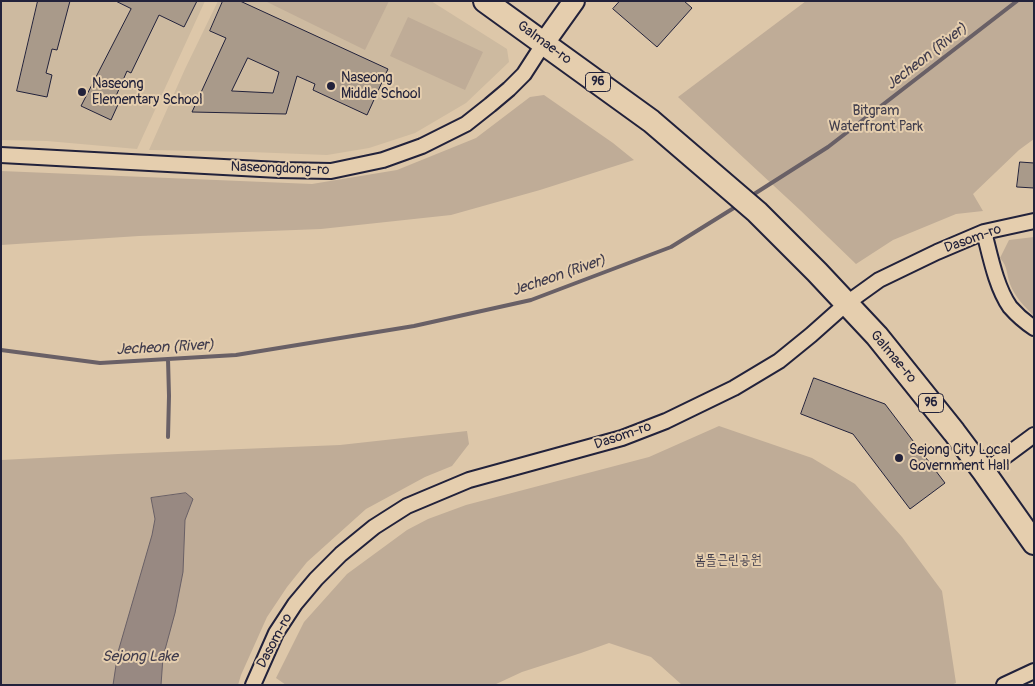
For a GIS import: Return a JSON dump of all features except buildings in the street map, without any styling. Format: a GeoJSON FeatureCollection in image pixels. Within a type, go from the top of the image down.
{"type":"FeatureCollection","features":[{"type":"Feature","properties":{"kind":"main road","name":"Galmae-ro"},"geometry":{"type":"LineString","coordinates":[[485,1],[651,121],[757,212],[847,303],[876,336],[954,432],[1034,543]]}},
{"type":"Feature","properties":{"kind":"street"},"geometry":{"type":"LineString","coordinates":[[544,43],[574,1]]}},
{"type":"Feature","properties":{"kind":"street","name":"Naseongdong-ro"},"geometry":{"type":"LineString","coordinates":[[1,155],[279,170],[331,171],[383,160],[422,146],[466,124],[490,106],[524,74],[544,43]]}},
{"type":"Feature","properties":{"kind":"street","name":"Dasom-ro"},"geometry":{"type":"LineString","coordinates":[[253,685],[276,632],[295,604],[316,579],[341,554],[374,527],[407,506],[469,480],[622,438],[666,421],[734,388],[779,361],[847,303],[880,280],[937,252],[984,232],[1034,221]]}},
{"type":"Feature","properties":{"kind":"street"},"geometry":{"type":"LineString","coordinates":[[984,232],[1001,291],[1010,307],[1034,328]]}},
{"type":"Feature","properties":{"kind":"street"},"geometry":{"type":"LineString","coordinates":[[984,472],[1034,435]]}},
{"type":"Feature","properties":{"kind":"street"},"geometry":{"type":"LineString","coordinates":[[1004,685],[1034,671]]}},
{"type":"Feature","properties":{"kind":"shaded area","name":"Naseong Elementary School"},"geometry":{"type":"Polygon","coordinates":[[[1,1],[205,1],[137,149],[47,141],[1,140],[1,1]]]}},
{"type":"Feature","properties":{"kind":"shaded area","name":"Naseong Middle School"},"geometry":{"type":"Polygon","coordinates":[[[218,1],[431,1],[507,49],[509,62],[466,103],[415,133],[369,148],[327,155],[149,150],[218,1]]]}},
{"type":"Feature","properties":{"kind":"green space"},"geometry":{"type":"Polygon","coordinates":[[[265,1],[389,1],[365,50],[265,1]]]}},
{"type":"Feature","properties":{"kind":"green space","name":"Bitgram Waterfront Park"},"geometry":{"type":"Polygon","coordinates":[[[806,1],[1034,1],[1034,139],[1019,150],[973,194],[983,211],[956,214],[893,240],[856,264],[678,97],[806,1]]]}},
{"type":"Feature","properties":{"kind":"green space"},"geometry":{"type":"Polygon","coordinates":[[[408,17],[483,52],[465,90],[390,56],[408,17]]]}},
{"type":"Feature","properties":{"kind":"green space"},"geometry":{"type":"Polygon","coordinates":[[[544,95],[634,160],[540,190],[451,215],[321,229],[139,236],[1,245],[1,171],[312,184],[397,170],[476,138],[530,97],[544,95]]]}},
{"type":"Feature","properties":{"kind":"green space"},"geometry":{"type":"Polygon","coordinates":[[[1034,237],[1034,316],[1014,293],[1006,267],[1000,258],[1009,240],[1034,237]]]}},
{"type":"Feature","properties":{"kind":"green space","name":"봄뜰근린공원"},"geometry":{"type":"Polygon","coordinates":[[[719,426],[812,458],[855,484],[902,537],[942,591],[956,683],[951,685],[682,685],[651,657],[609,643],[522,672],[494,685],[286,685],[276,678],[304,622],[347,574],[407,530],[428,519],[466,505],[649,457],[719,426]]]}},
{"type":"Feature","properties":{"kind":"green space"},"geometry":{"type":"Polygon","coordinates":[[[467,431],[469,444],[452,466],[425,477],[366,509],[307,562],[267,617],[238,685],[1,685],[1,460],[340,445],[467,431]]]}},
{"type":"Feature","properties":{"kind":"water","name":"Sejong Lake"},"geometry":{"type":"Polygon","coordinates":[[[186,493],[193,499],[185,520],[183,572],[175,613],[163,657],[161,685],[113,685],[118,652],[152,535],[155,519],[151,498],[186,493]]]}},
{"type":"Feature","properties":{"kind":"waterway","name":"Jecheon (River)"},"geometry":{"type":"LineString","coordinates":[[751,196],[828,147],[1017,1]]}},
{"type":"Feature","properties":{"kind":"waterway","name":"Jecheon (River)"},"geometry":{"type":"LineString","coordinates":[[1,350],[100,363],[236,355],[414,326],[531,300],[671,247],[737,206]]}},
{"type":"Feature","properties":{"kind":"waterway"},"geometry":{"type":"LineString","coordinates":[[168,359],[168,437]]}},
{"type":"Feature","properties":{"kind":"place","name":"Naseong Middle School"},"geometry":{"type":"Point","coordinates":[331,86]}},
{"type":"Feature","properties":{"kind":"place","name":"Naseong Elementary School"},"geometry":{"type":"Point","coordinates":[82,92]}},
{"type":"Feature","properties":{"kind":"place","name":"Sejong City Local Government Hall"},"geometry":{"type":"Point","coordinates":[899,458]}}]}
